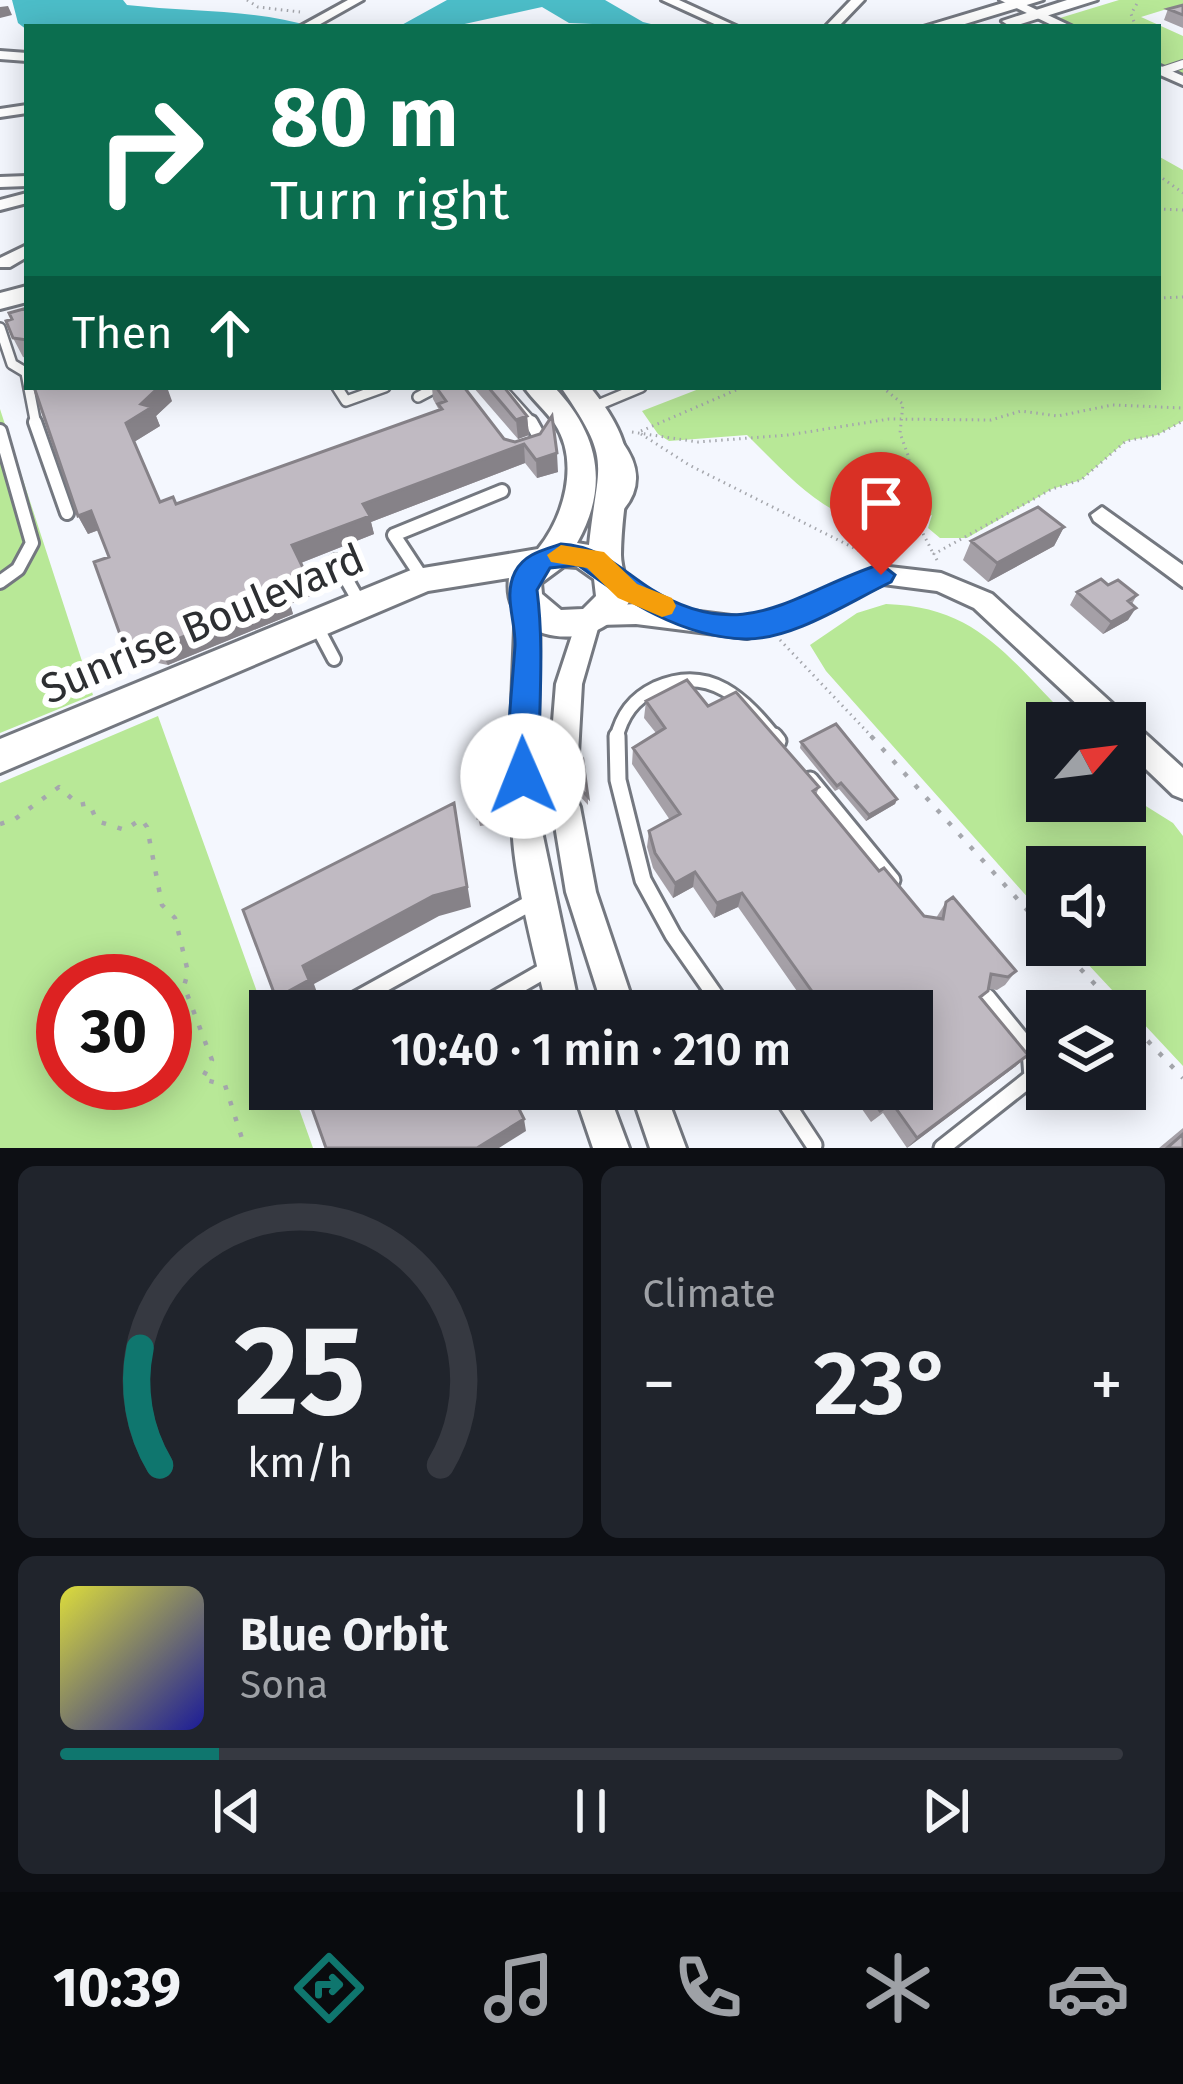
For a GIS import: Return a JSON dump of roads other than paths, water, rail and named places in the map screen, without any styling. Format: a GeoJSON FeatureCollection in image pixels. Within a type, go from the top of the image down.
{"type":"FeatureCollection","features":[{"type":"Feature","properties":{"kind":"main road"},"geometry":{"type":"LineString","coordinates":[[946,24],[1023,5],[1088,0]]}},
{"type":"Feature","properties":{"kind":"main road"},"geometry":{"type":"LineString","coordinates":[[994,24],[1023,5]]}},
{"type":"Feature","properties":{"kind":"street"},"geometry":{"type":"LineString","coordinates":[[312,24],[357,0]]}},
{"type":"Feature","properties":{"kind":"street"},"geometry":{"type":"LineString","coordinates":[[668,0],[725,24]]}},
{"type":"Feature","properties":{"kind":"street"},"geometry":{"type":"LineString","coordinates":[[834,24],[858,0]]}},
{"type":"Feature","properties":{"kind":"street"},"geometry":{"type":"LineString","coordinates":[[1023,5],[1060,24]]}},
{"type":"Feature","properties":{"kind":"street"},"geometry":{"type":"LineString","coordinates":[[523,776],[524,581],[572,518],[582,467],[572,427],[541,390]]}},
{"type":"Feature","properties":{"kind":"street"},"geometry":{"type":"LineString","coordinates":[[563,771],[566,703],[594,618],[613,600],[609,574],[613,511],[625,436],[584,397]]}},
{"type":"Feature","properties":{"kind":"street"},"geometry":{"type":"LineString","coordinates":[[1102,515],[1183,578]]}},
{"type":"Feature","properties":{"kind":"street"},"geometry":{"type":"LineString","coordinates":[[545,559],[573,554],[646,600],[700,620]]}},
{"type":"Feature","properties":{"kind":"street","name":"Sunrise Boulevard"},"geometry":{"type":"LineString","coordinates":[[0,757],[431,578],[545,559]]}},
{"type":"Feature","properties":{"kind":"street"},"geometry":{"type":"LineString","coordinates":[[431,578],[526,602],[560,624],[594,618],[700,620],[747,628],[766,626],[881,575],[941,582],[983,601],[1092,702]]}},
{"type":"Feature","properties":{"kind":"street"},"geometry":{"type":"LineString","coordinates":[[1146,752],[1183,786]]}},
{"type":"Feature","properties":{"kind":"street"},"geometry":{"type":"LineString","coordinates":[[566,807],[593,935],[613,990]]}},
{"type":"Feature","properties":{"kind":"street"},"geometry":{"type":"LineString","coordinates":[[526,812],[558,990]]}},
{"type":"Feature","properties":{"kind":"street"},"geometry":{"type":"LineString","coordinates":[[597,1110],[610,1148]]}},
{"type":"Feature","properties":{"kind":"street"},"geometry":{"type":"LineString","coordinates":[[654,1110],[668,1148]]}},
{"type":"Feature","properties":{"kind":"lane"},"geometry":{"type":"LineString","coordinates":[[0,328],[12,364],[24,372]]}},
{"type":"Feature","properties":{"kind":"lane"},"geometry":{"type":"LineString","coordinates":[[27,390],[67,513]]}},
{"type":"Feature","properties":{"kind":"lane"},"geometry":{"type":"LineString","coordinates":[[339,390],[346,401],[377,390]]}},
{"type":"Feature","properties":{"kind":"lane"},"geometry":{"type":"LineString","coordinates":[[418,397],[431,390]]}},
{"type":"Feature","properties":{"kind":"lane"},"geometry":{"type":"LineString","coordinates":[[503,390],[540,432],[538,443],[519,452]]}},
{"type":"Feature","properties":{"kind":"lane"},"geometry":{"type":"LineString","coordinates":[[584,397],[624,390]]}},
{"type":"Feature","properties":{"kind":"lane"},"geometry":{"type":"LineString","coordinates":[[0,431],[32,543],[18,569],[0,581]]}},
{"type":"Feature","properties":{"kind":"lane"},"geometry":{"type":"LineString","coordinates":[[431,578],[394,535],[502,491]]}},
{"type":"Feature","properties":{"kind":"lane"},"geometry":{"type":"LineString","coordinates":[[336,561],[361,605]]}},
{"type":"Feature","properties":{"kind":"lane"},"geometry":{"type":"LineString","coordinates":[[316,624],[334,659]]}},
{"type":"Feature","properties":{"kind":"lane"},"geometry":{"type":"LineString","coordinates":[[712,990],[646,887],[615,756],[616,730],[632,702],[686,680],[712,683],[737,695],[897,886]]}},
{"type":"Feature","properties":{"kind":"lane"},"geometry":{"type":"LineString","coordinates":[[373,990],[538,898]]}},
{"type":"Feature","properties":{"kind":"lane"},"geometry":{"type":"LineString","coordinates":[[510,990],[552,966]]}},
{"type":"Feature","properties":{"kind":"lane"},"geometry":{"type":"LineString","coordinates":[[943,1148],[1032,1077],[1030,1050],[987,997]]}},
{"type":"Feature","properties":{"kind":"lane"},"geometry":{"type":"LineString","coordinates":[[791,1110],[815,1147]]}},
{"type":"Feature","properties":{"kind":"water"},"geometry":{"type":"Polygon","coordinates":[[[12,0],[123,0],[127,5],[245,14],[302,24],[24,24],[24,28],[18,23],[12,0]]]}},
{"type":"Feature","properties":{"kind":"water"},"geometry":{"type":"Polygon","coordinates":[[[447,0],[605,0],[651,24],[569,23],[542,7],[465,24],[403,24],[447,0]]]}}]}
